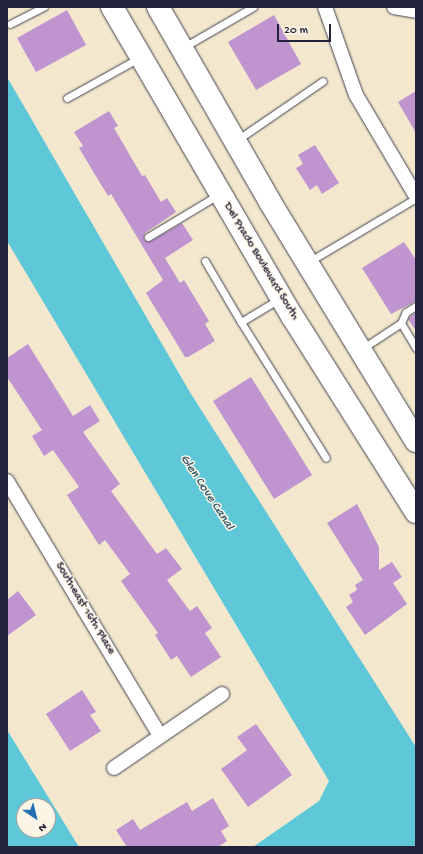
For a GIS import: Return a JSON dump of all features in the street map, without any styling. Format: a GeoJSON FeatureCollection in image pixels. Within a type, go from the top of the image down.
{"type":"FeatureCollection","features":[{"type":"Feature","properties":{"kind":"main road","name":"Del Prado Boulevard South"},"geometry":{"type":"LineString","coordinates":[[112,7],[281,298],[416,512]]}},
{"type":"Feature","properties":{"kind":"main road"},"geometry":{"type":"LineString","coordinates":[[158,7],[306,263],[416,441]]}},
{"type":"Feature","properties":{"kind":"street"},"geometry":{"type":"LineString","coordinates":[[325,7],[356,95],[416,197]]}},
{"type":"Feature","properties":{"kind":"street"},"geometry":{"type":"LineString","coordinates":[[394,7],[416,11]]}},
{"type":"Feature","properties":{"kind":"street","name":"Southeast 16th Place"},"geometry":{"type":"LineString","coordinates":[[7,481],[160,736]]}},
{"type":"Feature","properties":{"kind":"street"},"geometry":{"type":"LineString","coordinates":[[114,768],[222,694]]}},
{"type":"Feature","properties":{"kind":"lane"},"geometry":{"type":"LineString","coordinates":[[10,24],[44,7]]}},
{"type":"Feature","properties":{"kind":"lane"},"geometry":{"type":"LineString","coordinates":[[182,48],[253,7]]}},
{"type":"Feature","properties":{"kind":"lane"},"geometry":{"type":"LineString","coordinates":[[67,98],[141,57]]}},
{"type":"Feature","properties":{"kind":"lane"},"geometry":{"type":"LineString","coordinates":[[235,142],[323,81]]}},
{"type":"Feature","properties":{"kind":"lane"},"geometry":{"type":"LineString","coordinates":[[148,237],[220,194]]}},
{"type":"Feature","properties":{"kind":"lane"},"geometry":{"type":"LineString","coordinates":[[306,263],[416,197]]}},
{"type":"Feature","properties":{"kind":"lane"},"geometry":{"type":"LineString","coordinates":[[205,261],[241,322],[326,458]]}},
{"type":"Feature","properties":{"kind":"lane"},"geometry":{"type":"LineString","coordinates":[[241,322],[281,298]]}},
{"type":"Feature","properties":{"kind":"lane"},"geometry":{"type":"LineString","coordinates":[[359,351],[401,323],[406,312],[416,306]]}},
{"type":"Feature","properties":{"kind":"lane"},"geometry":{"type":"LineString","coordinates":[[401,323],[416,348]]}},
{"type":"Feature","properties":{"kind":"water","name":"Glen Cove Canal"},"geometry":{"type":"Polygon","coordinates":[[[7,77],[191,394],[416,747],[416,847],[253,847],[319,801],[329,781],[7,241],[7,77]]]}},
{"type":"Feature","properties":{"kind":"water"},"geometry":{"type":"Polygon","coordinates":[[[7,730],[49,798],[16,798],[16,838],[56,838],[56,810],[79,847],[7,847],[7,730]]]}},
{"type":"Feature","properties":{"kind":"building"},"geometry":{"type":"Polygon","coordinates":[[[67,10],[86,45],[36,72],[17,38],[67,10]]]}},
{"type":"Feature","properties":{"kind":"building"},"geometry":{"type":"Polygon","coordinates":[[[274,15],[301,64],[256,90],[228,42],[274,15]]]}},
{"type":"Feature","properties":{"kind":"building"},"geometry":{"type":"Polygon","coordinates":[[[416,91],[416,133],[398,102],[416,91]]]}},
{"type":"Feature","properties":{"kind":"building"},"geometry":{"type":"Polygon","coordinates":[[[109,111],[118,126],[114,128],[142,176],[145,175],[161,202],[167,198],[176,212],[145,233],[144,240],[151,241],[182,223],[193,240],[165,258],[180,283],[184,280],[209,321],[205,324],[215,341],[188,357],[185,357],[146,293],[163,280],[111,194],[108,196],[79,148],[83,146],[74,132],[109,111]]]}},
{"type":"Feature","properties":{"kind":"building"},"geometry":{"type":"Polygon","coordinates":[[[315,145],[339,183],[322,194],[317,185],[310,190],[296,168],[303,164],[298,155],[315,145]]]}},
{"type":"Feature","properties":{"kind":"building"},"geometry":{"type":"Polygon","coordinates":[[[404,242],[416,260],[416,301],[391,314],[362,268],[404,242]]]}},
{"type":"Feature","properties":{"kind":"building"},"geometry":{"type":"Polygon","coordinates":[[[416,312],[416,331],[408,319],[416,312]]]}},
{"type":"Feature","properties":{"kind":"building"},"geometry":{"type":"Polygon","coordinates":[[[28,344],[73,416],[90,405],[100,421],[83,432],[120,484],[111,491],[157,554],[166,548],[182,569],[167,580],[190,611],[197,606],[212,628],[205,633],[221,657],[191,677],[177,656],[171,660],[155,635],[158,633],[121,581],[130,574],[105,540],[99,545],[67,495],[79,487],[53,450],[44,456],[32,436],[42,430],[7,377],[7,358],[28,344]]]}},
{"type":"Feature","properties":{"kind":"building"},"geometry":{"type":"Polygon","coordinates":[[[251,377],[312,475],[274,499],[213,401],[251,377]]]}},
{"type":"Feature","properties":{"kind":"building"},"geometry":{"type":"Polygon","coordinates":[[[357,504],[379,547],[379,570],[392,562],[402,577],[393,583],[407,604],[365,635],[346,607],[353,602],[349,595],[357,590],[355,585],[363,580],[327,523],[357,504]]]}},
{"type":"Feature","properties":{"kind":"building"},"geometry":{"type":"Polygon","coordinates":[[[18,591],[36,615],[7,636],[7,600],[18,591]]]}},
{"type":"Feature","properties":{"kind":"building"},"geometry":{"type":"Polygon","coordinates":[[[82,690],[96,712],[90,715],[101,731],[70,751],[46,714],[82,690]]]}},
{"type":"Feature","properties":{"kind":"building"},"geometry":{"type":"Polygon","coordinates":[[[256,724],[292,775],[248,807],[221,769],[247,750],[237,737],[256,724]]]}},
{"type":"Feature","properties":{"kind":"building"},"geometry":{"type":"Polygon","coordinates":[[[213,798],[229,826],[221,831],[227,841],[218,847],[127,847],[116,830],[133,819],[140,830],[187,802],[192,811],[213,798]]]}}]}
